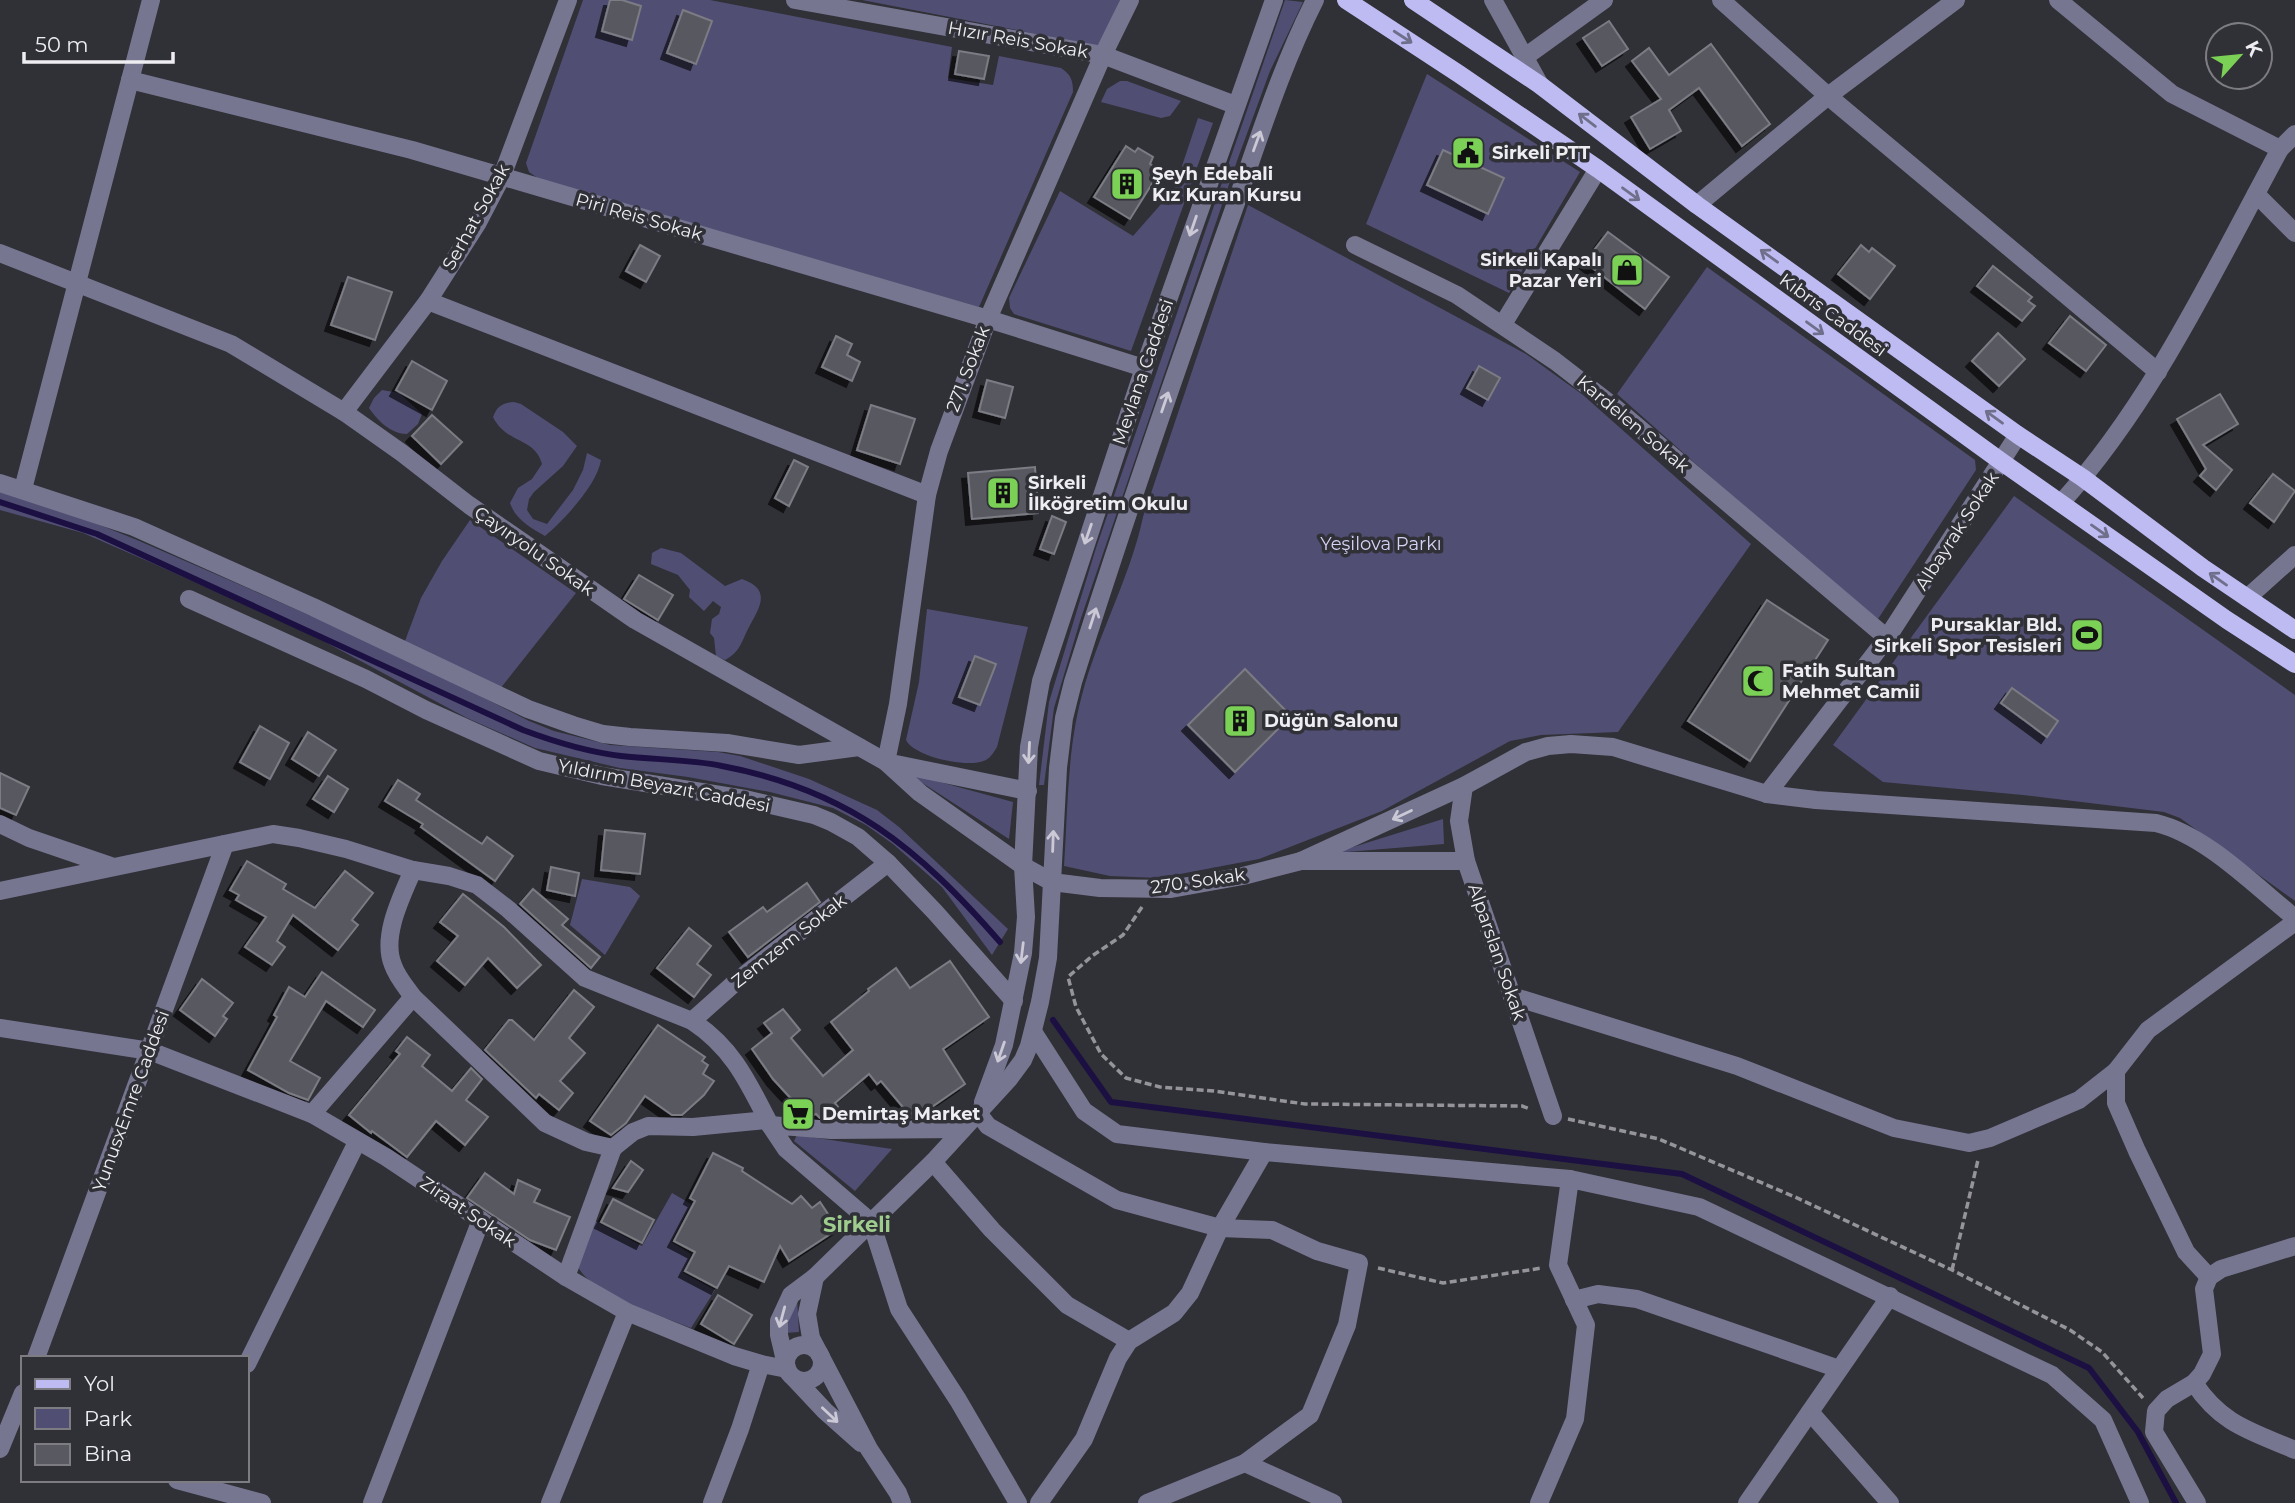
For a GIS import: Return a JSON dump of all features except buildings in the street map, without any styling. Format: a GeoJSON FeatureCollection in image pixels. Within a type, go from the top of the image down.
{"type":"FeatureCollection","features":[{"type":"Feature","properties":{"kind":"main road","name":"Kıbrıs Caddesi"},"geometry":{"type":"LineString","coordinates":[[1346,0],[1598,169],[2002,462],[2295,664]]}},
{"type":"Feature","properties":{"kind":"main road"},"geometry":{"type":"LineString","coordinates":[[1413,0],[1540,85],[1697,205],[2295,630]]}},
{"type":"Feature","properties":{"kind":"street"},"geometry":{"type":"LineString","coordinates":[[23,489],[151,0]]}},
{"type":"Feature","properties":{"kind":"street","name":"Serhat Sokak"},"geometry":{"type":"LineString","coordinates":[[344,412],[428,301],[477,224],[502,176],[568,0]]}},
{"type":"Feature","properties":{"kind":"street","name":"Hızır Reis Sokak"},"geometry":{"type":"LineString","coordinates":[[795,0],[1103,55],[1235,105]]}},
{"type":"Feature","properties":{"kind":"street","name":"271. Sokak"},"geometry":{"type":"LineString","coordinates":[[886,762],[898,704],[927,495],[951,413],[988,319],[1103,55],[1130,0]]}},
{"type":"Feature","properties":{"kind":"street","name":"Mevlana Caddesi"},"geometry":{"type":"LineString","coordinates":[[1016,995],[1026,917],[1024,866],[1029,747],[1041,681],[1144,368],[1274,0]]}},
{"type":"Feature","properties":{"kind":"street"},"geometry":{"type":"LineString","coordinates":[[869,1450],[825,1411],[790,1373],[779,1335],[779,1321],[792,1295],[815,1278],[933,1162],[978,1113],[1023,1060],[1034,1033],[1048,958],[1058,768],[1064,718],[1073,682],[1173,378],[1251,157],[1289,57],[1315,0]]}},
{"type":"Feature","properties":{"kind":"street"},"geometry":{"type":"LineString","coordinates":[[1493,0],[1540,85]]}},
{"type":"Feature","properties":{"kind":"street"},"geometry":{"type":"LineString","coordinates":[[1525,57],[1604,0]]}},
{"type":"Feature","properties":{"kind":"street"},"geometry":{"type":"LineString","coordinates":[[1721,0],[1828,96],[2158,372]]}},
{"type":"Feature","properties":{"kind":"street"},"geometry":{"type":"LineString","coordinates":[[1697,205],[1828,96],[1956,0]]}},
{"type":"Feature","properties":{"kind":"street"},"geometry":{"type":"LineString","coordinates":[[2058,0],[2172,94],[2280,149]]}},
{"type":"Feature","properties":{"kind":"street","name":"Piri Reis Sokak"},"geometry":{"type":"LineString","coordinates":[[130,80],[412,150],[988,319],[1144,368]]}},
{"type":"Feature","properties":{"kind":"street"},"geometry":{"type":"LineString","coordinates":[[2061,503],[2083,478],[2158,372],[2280,149],[2295,134]]}},
{"type":"Feature","properties":{"kind":"street"},"geometry":{"type":"LineString","coordinates":[[1503,324],[1598,169]]}},
{"type":"Feature","properties":{"kind":"street"},"geometry":{"type":"LineString","coordinates":[[2256,194],[2295,233]]}},
{"type":"Feature","properties":{"kind":"street","name":"Kardelen Sokak"},"geometry":{"type":"LineString","coordinates":[[1355,245],[1457,295],[1503,324],[1612,405],[1887,638]]}},
{"type":"Feature","properties":{"kind":"street","name":"Çayıryolu Sokak"},"geometry":{"type":"LineString","coordinates":[[0,253],[231,344],[344,412],[469,505],[635,620],[886,762],[920,793],[1024,866],[1052,882]]}},
{"type":"Feature","properties":{"kind":"street"},"geometry":{"type":"LineString","coordinates":[[428,301],[927,495]]}},
{"type":"Feature","properties":{"kind":"street","name":"Albayrak Sokak"},"geometry":{"type":"LineString","coordinates":[[1767,794],[1887,638],[2018,435]]}},
{"type":"Feature","properties":{"kind":"street"},"geometry":{"type":"LineString","coordinates":[[0,483],[134,527],[313,607],[527,709],[603,734],[727,743],[799,755],[859,747]]}},
{"type":"Feature","properties":{"kind":"street"},"geometry":{"type":"LineString","coordinates":[[2247,598],[2295,555]]}},
{"type":"Feature","properties":{"kind":"street","name":"Yıldırım Beyazıt Caddesi"},"geometry":{"type":"LineString","coordinates":[[190,599],[539,761],[602,776],[675,786],[814,815],[858,837],[888,863],[1016,995]]}},
{"type":"Feature","properties":{"kind":"street"},"geometry":{"type":"LineString","coordinates":[[1301,862],[1464,786],[1526,751],[1548,746],[1592,744],[1613,747],[1767,794],[1816,800],[2156,823],[2172,827],[2220,858],[2295,920],[2148,1030],[2116,1071],[2079,1100],[1969,1143],[1894,1128],[1737,1066],[1512,996]]}},
{"type":"Feature","properties":{"kind":"street"},"geometry":{"type":"LineString","coordinates":[[886,762],[1028,791]]}},
{"type":"Feature","properties":{"kind":"street","name":"Alparslan Sokak"},"geometry":{"type":"LineString","coordinates":[[1464,786],[1459,821],[1466,861],[1553,1116]]}},
{"type":"Feature","properties":{"kind":"street"},"geometry":{"type":"LineString","coordinates":[[0,824],[40,842],[112,866]]}},
{"type":"Feature","properties":{"kind":"street"},"geometry":{"type":"LineString","coordinates":[[0,891],[273,834],[357,852],[413,870],[449,876],[477,885],[585,978],[692,1021],[721,1043],[733,1057],[786,1149],[871,1223],[900,1309],[958,1400],[1018,1503]]}},
{"type":"Feature","properties":{"kind":"street","name":"YunusxEmre Caddesi"},"geometry":{"type":"LineString","coordinates":[[37,1356],[225,844]]}},
{"type":"Feature","properties":{"kind":"street"},"geometry":{"type":"LineString","coordinates":[[1301,862],[1466,861]]}},
{"type":"Feature","properties":{"kind":"street","name":"270. Sokak"},"geometry":{"type":"LineString","coordinates":[[1052,882],[1100,888],[1151,890],[1231,878],[1301,862]]}},
{"type":"Feature","properties":{"kind":"street","name":"Zemzem Sokak"},"geometry":{"type":"LineString","coordinates":[[692,1021],[738,980],[888,863]]}},
{"type":"Feature","properties":{"kind":"street"},"geometry":{"type":"LineString","coordinates":[[413,870],[400,902],[390,948],[391,962],[413,997],[545,1123],[586,1142],[613,1148]]}},
{"type":"Feature","properties":{"kind":"street"},"geometry":{"type":"LineString","coordinates":[[978,1113],[1004,1045],[1016,995]]}},
{"type":"Feature","properties":{"kind":"street"},"geometry":{"type":"LineString","coordinates":[[312,1114],[413,997]]}},
{"type":"Feature","properties":{"kind":"street","name":"Ziraat Sokak"},"geometry":{"type":"LineString","coordinates":[[0,1028],[150,1051],[312,1114],[386,1157],[566,1277],[627,1312],[686,1338],[790,1373]]}},
{"type":"Feature","properties":{"kind":"street"},"geometry":{"type":"LineString","coordinates":[[1034,1033],[1084,1111],[1117,1134],[1264,1152],[1570,1179],[1699,1207],[2052,1375],[2103,1420],[2140,1503]]}},
{"type":"Feature","properties":{"kind":"street"},"geometry":{"type":"LineString","coordinates":[[2116,1071],[2116,1102],[2137,1151],[2186,1252],[2209,1277]]}},
{"type":"Feature","properties":{"kind":"street"},"geometry":{"type":"LineString","coordinates":[[978,1113],[988,1125],[1117,1200],[1220,1228],[1272,1230],[1317,1251],[1359,1264],[1347,1325],[1310,1415],[1245,1463],[1147,1503]]}},
{"type":"Feature","properties":{"kind":"street"},"geometry":{"type":"LineString","coordinates":[[566,1277],[613,1148],[634,1132],[648,1126],[693,1127],[769,1122],[859,1130],[963,1129]]}},
{"type":"Feature","properties":{"kind":"street"},"geometry":{"type":"LineString","coordinates":[[248,1362],[357,1142]]}},
{"type":"Feature","properties":{"kind":"street"},"geometry":{"type":"LineString","coordinates":[[1039,1503],[1084,1439],[1118,1357],[1129,1341],[1174,1313],[1190,1293],[1220,1228],[1264,1152]]}},
{"type":"Feature","properties":{"kind":"street"},"geometry":{"type":"LineString","coordinates":[[933,1162],[992,1230],[1067,1305],[1129,1341]]}},
{"type":"Feature","properties":{"kind":"street"},"geometry":{"type":"LineString","coordinates":[[1539,1503],[1575,1419],[1586,1325],[1558,1265],[1570,1179]]}},
{"type":"Feature","properties":{"kind":"street"},"geometry":{"type":"LineString","coordinates":[[372,1503],[481,1220]]}},
{"type":"Feature","properties":{"kind":"street"},"geometry":{"type":"LineString","coordinates":[[2197,1503],[2154,1432],[2157,1411],[2167,1398],[2194,1383],[2212,1354],[2204,1289],[2209,1277],[2221,1269],[2295,1246]]}},
{"type":"Feature","properties":{"kind":"street"},"geometry":{"type":"LineString","coordinates":[[815,1278],[807,1314],[808,1328],[869,1450],[904,1500]]}},
{"type":"Feature","properties":{"kind":"street"},"geometry":{"type":"LineString","coordinates":[[1574,1300],[1598,1294],[1637,1299],[1839,1369]]}},
{"type":"Feature","properties":{"kind":"street"},"geometry":{"type":"LineString","coordinates":[[1747,1503],[1890,1296]]}},
{"type":"Feature","properties":{"kind":"street"},"geometry":{"type":"LineString","coordinates":[[550,1503],[627,1312]]}},
{"type":"Feature","properties":{"kind":"street"},"geometry":{"type":"LineString","coordinates":[[811,1346],[820,1354],[822,1366],[816,1376],[806,1381],[790,1373],[787,1357],[794,1348],[811,1346]]}},
{"type":"Feature","properties":{"kind":"street"},"geometry":{"type":"LineString","coordinates":[[712,1503],[761,1364]]}},
{"type":"Feature","properties":{"kind":"street"},"geometry":{"type":"LineString","coordinates":[[2194,1383],[2208,1402],[2229,1421],[2295,1450]]}},
{"type":"Feature","properties":{"kind":"street"},"geometry":{"type":"LineString","coordinates":[[8,1438],[21,1399]]}},
{"type":"Feature","properties":{"kind":"street"},"geometry":{"type":"LineString","coordinates":[[1810,1412],[1890,1503]]}},
{"type":"Feature","properties":{"kind":"street"},"geometry":{"type":"LineString","coordinates":[[1245,1463],[1333,1503]]}},
{"type":"Feature","properties":{"kind":"street"},"geometry":{"type":"LineString","coordinates":[[191,1482],[219,1486],[262,1503]]}},
{"type":"Feature","properties":{"kind":"path"},"geometry":{"type":"LineString","coordinates":[[1151,890],[1123,935],[1092,956],[1068,977],[1076,1007],[1101,1054],[1126,1078],[1160,1087],[1214,1091],[1305,1104],[1522,1106],[1553,1116],[1660,1139],[1795,1197],[1952,1270],[2070,1330],[2102,1352],[2157,1411]]}},
{"type":"Feature","properties":{"kind":"path"},"geometry":{"type":"LineString","coordinates":[[1952,1270],[1982,1140]]}},
{"type":"Feature","properties":{"kind":"path"},"geometry":{"type":"LineString","coordinates":[[1359,1264],[1443,1283],[1558,1265]]}},
{"type":"Feature","properties":{"kind":"green space"},"geometry":{"type":"Polygon","coordinates":[[[583,0],[710,0],[952,47],[948,78],[993,85],[999,56],[1061,68],[1071,78],[1073,92],[979,307],[539,179],[529,172],[526,163],[583,0]]]}},
{"type":"Feature","properties":{"kind":"green space"},"geometry":{"type":"Polygon","coordinates":[[[862,0],[1120,0],[1099,46],[862,0]]]}},
{"type":"Feature","properties":{"kind":"green space"},"geometry":{"type":"Polygon","coordinates":[[[1285,0],[1303,2],[1270,71],[1238,158],[1081,618],[1054,708],[1044,785],[1039,785],[1049,702],[1096,548],[1285,0]]]}},
{"type":"Feature","properties":{"kind":"green space"},"geometry":{"type":"Polygon","coordinates":[[[1427,74],[1580,172],[1509,293],[1366,224],[1427,74]]]}},
{"type":"Feature","properties":{"kind":"green space"},"geometry":{"type":"Polygon","coordinates":[[[1120,81],[1127,81],[1181,101],[1170,116],[1161,118],[1101,102],[1107,89],[1120,81]]]}},
{"type":"Feature","properties":{"kind":"green space"},"geometry":{"type":"Polygon","coordinates":[[[1198,118],[1213,123],[1131,351],[1014,314],[1009,298],[1060,191],[1133,236],[1162,203],[1169,205],[1198,118]]]}},
{"type":"Feature","properties":{"kind":"green space","name":"Yeşilova Parkı"},"geometry":{"type":"Polygon","coordinates":[[[1248,205],[1526,354],[1583,395],[1751,544],[1618,732],[1541,735],[1510,741],[1382,811],[1259,859],[1159,878],[1110,876],[1064,866],[1071,758],[1082,695],[1096,650],[1130,562],[1248,205]]]}},
{"type":"Feature","properties":{"kind":"green space"},"geometry":{"type":"Polygon","coordinates":[[[1707,267],[1975,460],[1976,470],[1878,619],[1759,520],[1617,394],[1707,267]]]}},
{"type":"Feature","properties":{"kind":"green space"},"geometry":{"type":"Polygon","coordinates":[[[382,390],[399,393],[422,414],[418,424],[407,434],[385,426],[369,408],[382,390]]]}},
{"type":"Feature","properties":{"kind":"green space"},"geometry":{"type":"Polygon","coordinates":[[[514,402],[563,432],[577,446],[563,466],[529,499],[527,510],[533,519],[547,524],[573,490],[583,470],[587,453],[601,460],[587,491],[545,536],[520,518],[510,503],[518,488],[532,479],[542,464],[533,449],[505,432],[493,417],[500,406],[514,402]]]}},
{"type":"Feature","properties":{"kind":"green space"},"geometry":{"type":"Polygon","coordinates":[[[0,492],[95,523],[137,540],[394,652],[529,721],[554,731],[610,745],[718,752],[740,756],[809,779],[877,810],[899,827],[1008,929],[992,955],[942,887],[893,844],[866,825],[833,808],[770,792],[620,768],[535,748],[467,718],[312,635],[152,563],[83,533],[0,510],[0,492]]]}},
{"type":"Feature","properties":{"kind":"green space"},"geometry":{"type":"Polygon","coordinates":[[[2014,496],[2295,695],[2295,901],[2180,818],[2164,812],[1883,782],[1833,745],[2014,496]]]}},
{"type":"Feature","properties":{"kind":"green space"},"geometry":{"type":"Polygon","coordinates":[[[470,520],[576,593],[496,694],[402,649],[421,598],[470,520]]]}},
{"type":"Feature","properties":{"kind":"green space"},"geometry":{"type":"Polygon","coordinates":[[[661,548],[681,553],[725,586],[742,579],[758,589],[761,600],[756,614],[740,647],[725,660],[716,656],[714,638],[710,633],[712,619],[719,614],[721,607],[713,601],[704,611],[689,597],[690,590],[678,575],[651,564],[652,553],[661,548]]]}},
{"type":"Feature","properties":{"kind":"green space"},"geometry":{"type":"Polygon","coordinates":[[[927,609],[1028,627],[997,747],[986,760],[968,763],[943,760],[920,752],[906,740],[919,682],[927,609]]]}},
{"type":"Feature","properties":{"kind":"green space"},"geometry":{"type":"Polygon","coordinates":[[[907,773],[1013,802],[1009,839],[907,773]]]}},
{"type":"Feature","properties":{"kind":"green space"},"geometry":{"type":"Polygon","coordinates":[[[1443,819],[1444,844],[1334,853],[1443,819]]]}},
{"type":"Feature","properties":{"kind":"green space"},"geometry":{"type":"Polygon","coordinates":[[[582,879],[630,887],[640,896],[605,955],[570,925],[582,879]]]}},
{"type":"Feature","properties":{"kind":"green space"},"geometry":{"type":"Polygon","coordinates":[[[797,1135],[892,1149],[855,1191],[794,1141],[797,1135]]]}},
{"type":"Feature","properties":{"kind":"green space"},"geometry":{"type":"Polygon","coordinates":[[[672,1193],[691,1204],[671,1242],[691,1254],[683,1273],[715,1290],[691,1328],[646,1311],[598,1287],[578,1267],[595,1221],[642,1246],[672,1193]]]}},
{"type":"Feature","properties":{"kind":"green space"},"geometry":{"type":"Polygon","coordinates":[[[797,1297],[799,1332],[785,1333],[797,1297]]]}},
{"type":"Feature","properties":{"kind":"waterway"},"geometry":{"type":"LineString","coordinates":[[0,502],[97,534],[523,730],[572,746],[609,754],[722,766],[807,790],[844,807],[909,851],[940,878],[1000,942]]}},
{"type":"Feature","properties":{"kind":"waterway"},"geometry":{"type":"LineString","coordinates":[[1053,1020],[1111,1102],[1682,1174],[2089,1368],[2138,1432],[2176,1503]]}},
{"type":"Feature","properties":{"kind":"place","name":"Sirkeli PTT"},"geometry":{"type":"Point","coordinates":[1468,153]}},
{"type":"Feature","properties":{"kind":"place","name":"Şeyh Edebali Kız Kuran Kursu"},"geometry":{"type":"Point","coordinates":[1127,184]}},
{"type":"Feature","properties":{"kind":"place","name":"Sirkeli Kapalı Pazar Yeri"},"geometry":{"type":"Point","coordinates":[1627,270]}},
{"type":"Feature","properties":{"kind":"place","name":"Sirkeli İlköğretim Okulu"},"geometry":{"type":"Point","coordinates":[1003,493]}},
{"type":"Feature","properties":{"kind":"place","name":"Pursaklar Bld. Sirkeli Spor Tesisleri"},"geometry":{"type":"Point","coordinates":[2087,635]}},
{"type":"Feature","properties":{"kind":"place","name":"Fatih Sultan Mehmet Camii"},"geometry":{"type":"Point","coordinates":[1758,681]}},
{"type":"Feature","properties":{"kind":"place","name":"Düğün Salonu"},"geometry":{"type":"Point","coordinates":[1240,721]}},
{"type":"Feature","properties":{"kind":"place","name":"Demirtaş Market"},"geometry":{"type":"Point","coordinates":[798,1114]}},
{"type":"Feature","properties":{"kind":"district","name":"Sirkeli"},"geometry":{"type":"Point","coordinates":[857,1224]}}]}
